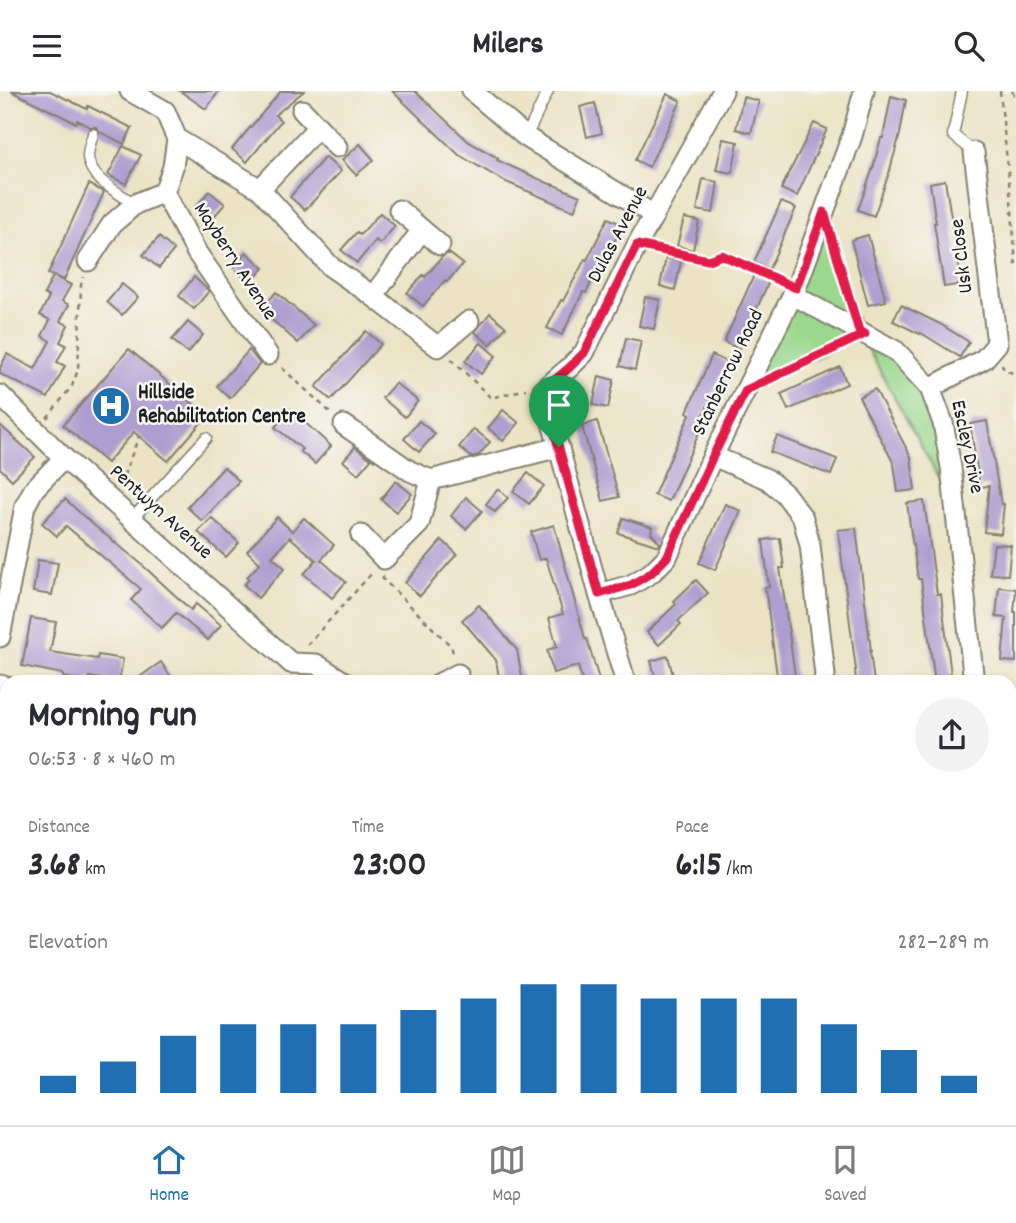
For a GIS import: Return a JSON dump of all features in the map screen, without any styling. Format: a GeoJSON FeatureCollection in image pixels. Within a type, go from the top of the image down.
{"type":"FeatureCollection","features":[{"type":"Feature","properties":{"kind":"street"},"geometry":{"type":"LineString","coordinates":[[130,91],[165,111],[177,139],[260,189],[331,267],[438,347],[469,321]]}},
{"type":"Feature","properties":{"kind":"street"},"geometry":{"type":"LineString","coordinates":[[472,91],[526,137],[654,215]]}},
{"type":"Feature","properties":{"kind":"street","name":"Dulas Avenue"},"geometry":{"type":"LineString","coordinates":[[543,390],[584,353],[637,245],[723,91]]}},
{"type":"Feature","properties":{"kind":"street","name":"Stanberrow Road"},"geometry":{"type":"LineString","coordinates":[[599,594],[631,585],[651,573],[667,557],[794,291],[852,136],[864,91]]}},
{"type":"Feature","properties":{"kind":"street"},"geometry":{"type":"LineString","coordinates":[[302,110],[337,147]]}},
{"type":"Feature","properties":{"kind":"street"},"geometry":{"type":"LineString","coordinates":[[260,189],[318,127]]}},
{"type":"Feature","properties":{"kind":"street","name":"Mayberry Avenue"},"geometry":{"type":"LineString","coordinates":[[177,139],[173,167],[164,192],[197,253],[268,355]]}},
{"type":"Feature","properties":{"kind":"street","name":"Usk Close"},"geometry":{"type":"LineString","coordinates":[[930,388],[984,359],[997,344],[974,152]]}},
{"type":"Feature","properties":{"kind":"street"},"geometry":{"type":"LineString","coordinates":[[88,261],[112,224],[135,204],[164,192]]}},
{"type":"Feature","properties":{"kind":"street"},"geometry":{"type":"LineString","coordinates":[[399,210],[440,245]]}},
{"type":"Feature","properties":{"kind":"street"},"geometry":{"type":"LineString","coordinates":[[373,296],[422,230]]}},
{"type":"Feature","properties":{"kind":"street","name":"Escley Drive"},"geometry":{"type":"LineString","coordinates":[[794,291],[896,351],[930,388],[943,423],[951,467],[973,675]]}},
{"type":"Feature","properties":{"kind":"street"},"geometry":{"type":"LineString","coordinates":[[543,390],[624,675]]}},
{"type":"Feature","properties":{"kind":"street","name":"Pentwyn Avenue"},"geometry":{"type":"LineString","coordinates":[[0,395],[293,673]]}},
{"type":"Feature","properties":{"kind":"street"},"geometry":{"type":"LineString","coordinates":[[344,425],[410,471],[431,480],[559,447]]}},
{"type":"Feature","properties":{"kind":"street"},"geometry":{"type":"LineString","coordinates":[[713,456],[767,479],[785,494],[803,518],[810,545],[825,675]]}},
{"type":"Feature","properties":{"kind":"street"},"geometry":{"type":"LineString","coordinates":[[0,637],[25,506],[34,489],[65,458]]}},
{"type":"Feature","properties":{"kind":"street"},"geometry":{"type":"LineString","coordinates":[[361,535],[384,559],[419,524],[431,480]]}},
{"type":"Feature","properties":{"kind":"street"},"geometry":{"type":"LineString","coordinates":[[293,673],[316,664],[333,675]]}},
{"type":"Feature","properties":{"kind":"lane"},"geometry":{"type":"LineString","coordinates":[[526,137],[548,91]]}},
{"type":"Feature","properties":{"kind":"lane","name":"Usk Close"},"geometry":{"type":"LineString","coordinates":[[962,91],[953,135],[974,152]]}},
{"type":"Feature","properties":{"kind":"lane"},"geometry":{"type":"LineString","coordinates":[[93,134],[88,154],[95,175],[135,204]]}},
{"type":"Feature","properties":{"kind":"lane"},"geometry":{"type":"LineString","coordinates":[[132,519],[206,438]]}},
{"type":"Feature","properties":{"kind":"path"},"geometry":{"type":"LineString","coordinates":[[1000,91],[1016,266]]}},
{"type":"Feature","properties":{"kind":"path"},"geometry":{"type":"LineString","coordinates":[[1012,91],[1016,100]]}},
{"type":"Feature","properties":{"kind":"path"},"geometry":{"type":"LineString","coordinates":[[746,390],[862,333],[824,212]]}},
{"type":"Feature","properties":{"kind":"path"},"geometry":{"type":"LineString","coordinates":[[637,245],[708,260],[722,255],[794,291]]}},
{"type":"Feature","properties":{"kind":"path"},"geometry":{"type":"LineString","coordinates":[[37,431],[72,386],[78,370],[80,285],[88,261]]}},
{"type":"Feature","properties":{"kind":"path"},"geometry":{"type":"LineString","coordinates":[[438,347],[492,398],[524,389],[543,390]]}},
{"type":"Feature","properties":{"kind":"path"},"geometry":{"type":"LineString","coordinates":[[268,355],[344,425]]}},
{"type":"Feature","properties":{"kind":"path"},"geometry":{"type":"LineString","coordinates":[[121,484],[139,436]]}},
{"type":"Feature","properties":{"kind":"path"},"geometry":{"type":"LineString","coordinates":[[293,673],[384,559]]}},
{"type":"Feature","properties":{"kind":"path"},"geometry":{"type":"LineString","coordinates":[[384,559],[383,579],[452,646],[458,674]]}},
{"type":"Feature","properties":{"kind":"green space"},"geometry":{"type":"Polygon","coordinates":[[[824,212],[859,331],[930,388],[956,510],[861,336],[746,390],[824,212]]]}},
{"type":"Feature","properties":{"kind":"building"},"geometry":{"type":"Polygon","coordinates":[[[11,91],[50,91],[132,128],[124,144],[100,132],[96,127],[77,120],[76,123],[11,91]]]}},
{"type":"Feature","properties":{"kind":"building"},"geometry":{"type":"Polygon","coordinates":[[[180,91],[219,91],[206,109],[180,91]]]}},
{"type":"Feature","properties":{"kind":"building"},"geometry":{"type":"Polygon","coordinates":[[[281,91],[304,91],[275,115],[281,121],[247,162],[232,149],[281,91]]]}},
{"type":"Feature","properties":{"kind":"building"},"geometry":{"type":"Polygon","coordinates":[[[392,91],[415,91],[469,142],[498,158],[497,160],[580,196],[574,211],[504,181],[459,155],[392,91]]]}},
{"type":"Feature","properties":{"kind":"building"},"geometry":{"type":"Polygon","coordinates":[[[667,94],[681,101],[649,167],[635,160],[667,94]]]}},
{"type":"Feature","properties":{"kind":"building"},"geometry":{"type":"Polygon","coordinates":[[[891,96],[906,100],[900,134],[874,216],[858,210],[883,138],[891,96]]]}},
{"type":"Feature","properties":{"kind":"building"},"geometry":{"type":"Polygon","coordinates":[[[743,97],[759,101],[751,133],[736,129],[743,97]]]}},
{"type":"Feature","properties":{"kind":"building"},"geometry":{"type":"Polygon","coordinates":[[[595,103],[602,133],[587,137],[580,107],[595,103]]]}},
{"type":"Feature","properties":{"kind":"building"},"geometry":{"type":"Polygon","coordinates":[[[814,123],[827,129],[797,196],[781,189],[814,123]]]}},
{"type":"Feature","properties":{"kind":"building"},"geometry":{"type":"Polygon","coordinates":[[[723,139],[738,142],[732,173],[716,170],[723,139]]]}},
{"type":"Feature","properties":{"kind":"building"},"geometry":{"type":"Polygon","coordinates":[[[360,144],[374,160],[356,175],[342,160],[360,144]]]}},
{"type":"Feature","properties":{"kind":"building"},"geometry":{"type":"Polygon","coordinates":[[[123,146],[141,155],[126,184],[108,175],[123,146]]]}},
{"type":"Feature","properties":{"kind":"building"},"geometry":{"type":"Polygon","coordinates":[[[325,157],[341,171],[305,210],[290,197],[325,157]]]}},
{"type":"Feature","properties":{"kind":"building"},"geometry":{"type":"Polygon","coordinates":[[[703,179],[718,182],[713,213],[697,210],[703,179]]]}},
{"type":"Feature","properties":{"kind":"building"},"geometry":{"type":"Polygon","coordinates":[[[945,180],[962,284],[944,287],[930,183],[945,180]]]}},
{"type":"Feature","properties":{"kind":"building"},"geometry":{"type":"Polygon","coordinates":[[[89,184],[104,192],[64,280],[54,276],[71,285],[62,301],[69,305],[60,321],[68,325],[60,342],[66,345],[57,362],[65,366],[48,398],[0,374],[0,368],[7,354],[35,369],[50,341],[42,336],[50,320],[40,315],[49,297],[44,294],[53,276],[48,274],[89,184]]]}},
{"type":"Feature","properties":{"kind":"building"},"geometry":{"type":"Polygon","coordinates":[[[209,191],[225,204],[209,222],[194,209],[209,191]]]}},
{"type":"Feature","properties":{"kind":"building"},"geometry":{"type":"Polygon","coordinates":[[[781,202],[796,208],[769,269],[754,262],[781,202]]]}},
{"type":"Feature","properties":{"kind":"building"},"geometry":{"type":"Polygon","coordinates":[[[380,213],[395,226],[380,244],[376,240],[357,263],[341,250],[357,232],[360,235],[380,213]]]}},
{"type":"Feature","properties":{"kind":"building"},"geometry":{"type":"Polygon","coordinates":[[[608,218],[623,225],[609,252],[607,251],[586,293],[583,292],[562,335],[547,328],[585,259],[587,260],[608,218]]]}},
{"type":"Feature","properties":{"kind":"building"},"geometry":{"type":"Polygon","coordinates":[[[684,218],[699,221],[693,250],[677,246],[684,218]]]}},
{"type":"Feature","properties":{"kind":"building"},"geometry":{"type":"Polygon","coordinates":[[[868,235],[886,301],[868,305],[851,240],[868,235]]]}},
{"type":"Feature","properties":{"kind":"building"},"geometry":{"type":"Polygon","coordinates":[[[159,237],[174,250],[159,268],[143,255],[159,237]]]}},
{"type":"Feature","properties":{"kind":"building"},"geometry":{"type":"Polygon","coordinates":[[[246,252],[264,268],[250,283],[233,267],[246,252]]]}},
{"type":"Feature","properties":{"kind":"building"},"geometry":{"type":"Polygon","coordinates":[[[449,253],[463,264],[423,306],[407,293],[449,253]]]}},
{"type":"Feature","properties":{"kind":"building"},"geometry":{"type":"Polygon","coordinates":[[[666,258],[681,261],[675,290],[660,286],[666,258]]]}},
{"type":"Feature","properties":{"kind":"building"},"geometry":{"type":"Polygon","coordinates":[[[754,275],[769,281],[739,349],[724,342],[754,275]]]}},
{"type":"Feature","properties":{"kind":"building"},"geometry":{"type":"Polygon","coordinates":[[[194,277],[209,291],[194,309],[179,296],[194,277]]]}},
{"type":"Feature","properties":{"kind":"building"},"geometry":{"type":"Polygon","coordinates":[[[122,284],[138,297],[122,315],[107,302],[122,284]]]}},
{"type":"Feature","properties":{"kind":"building"},"geometry":{"type":"Polygon","coordinates":[[[276,292],[314,325],[298,343],[261,310],[276,292]]]}},
{"type":"Feature","properties":{"kind":"building"},"geometry":{"type":"Polygon","coordinates":[[[645,297],[660,300],[654,329],[639,326],[645,297]]]}},
{"type":"Feature","properties":{"kind":"building"},"geometry":{"type":"Polygon","coordinates":[[[901,305],[969,342],[960,357],[921,333],[893,321],[901,305]]]}},
{"type":"Feature","properties":{"kind":"building"},"geometry":{"type":"Polygon","coordinates":[[[490,313],[506,327],[490,345],[475,332],[490,313]]]}},
{"type":"Feature","properties":{"kind":"building"},"geometry":{"type":"Polygon","coordinates":[[[188,322],[203,335],[188,353],[172,340],[188,322]]]}},
{"type":"Feature","properties":{"kind":"building"},"geometry":{"type":"Polygon","coordinates":[[[366,331],[381,344],[331,400],[316,387],[366,331]]]}},
{"type":"Feature","properties":{"kind":"building"},"geometry":{"type":"Polygon","coordinates":[[[626,338],[641,341],[635,370],[620,366],[626,338]]]}},
{"type":"Feature","properties":{"kind":"building"},"geometry":{"type":"Polygon","coordinates":[[[481,343],[496,356],[481,374],[465,361],[481,343]]]}},
{"type":"Feature","properties":{"kind":"building","name":"Hillside Rehabilitation Centre"},"geometry":{"type":"Polygon","coordinates":[[[129,349],[207,416],[168,461],[134,432],[107,463],[63,425],[129,349]]]}},
{"type":"Feature","properties":{"kind":"building"},"geometry":{"type":"Polygon","coordinates":[[[249,350],[260,364],[230,398],[217,386],[249,350]]]}},
{"type":"Feature","properties":{"kind":"building"},"geometry":{"type":"Polygon","coordinates":[[[712,355],[727,362],[669,501],[654,495],[690,414],[687,412],[712,355]]]}},
{"type":"Feature","properties":{"kind":"building"},"geometry":{"type":"Polygon","coordinates":[[[840,367],[847,384],[788,410],[781,394],[840,367]]]}},
{"type":"Feature","properties":{"kind":"building"},"geometry":{"type":"Polygon","coordinates":[[[599,376],[614,380],[608,408],[593,405],[599,376]]]}},
{"type":"Feature","properties":{"kind":"building"},"geometry":{"type":"Polygon","coordinates":[[[395,383],[418,401],[405,417],[382,398],[395,383]]]}},
{"type":"Feature","properties":{"kind":"building"},"geometry":{"type":"Polygon","coordinates":[[[875,389],[911,457],[915,490],[898,492],[894,464],[859,397],[875,389]]]}},
{"type":"Feature","properties":{"kind":"building"},"geometry":{"type":"Polygon","coordinates":[[[290,409],[331,446],[315,464],[300,451],[302,449],[275,427],[290,409]]]}},
{"type":"Feature","properties":{"kind":"building"},"geometry":{"type":"Polygon","coordinates":[[[503,410],[519,423],[503,441],[488,428],[503,410]]]}},
{"type":"Feature","properties":{"kind":"building"},"geometry":{"type":"Polygon","coordinates":[[[419,421],[435,434],[419,452],[404,439],[419,421]]]}},
{"type":"Feature","properties":{"kind":"building"},"geometry":{"type":"Polygon","coordinates":[[[597,421],[619,497],[603,501],[582,426],[597,421]]]}},
{"type":"Feature","properties":{"kind":"building"},"geometry":{"type":"Polygon","coordinates":[[[987,421],[1001,504],[1004,504],[1001,534],[984,532],[989,486],[980,487],[970,424],[987,421]]]}},
{"type":"Feature","properties":{"kind":"building"},"geometry":{"type":"Polygon","coordinates":[[[0,425],[35,457],[12,480],[0,468],[0,425]]]}},
{"type":"Feature","properties":{"kind":"building"},"geometry":{"type":"Polygon","coordinates":[[[474,429],[490,442],[479,455],[471,457],[459,447],[474,429]]]}},
{"type":"Feature","properties":{"kind":"building"},"geometry":{"type":"Polygon","coordinates":[[[777,436],[837,459],[831,475],[770,452],[777,436]]]}},
{"type":"Feature","properties":{"kind":"building"},"geometry":{"type":"Polygon","coordinates":[[[355,447],[371,459],[358,474],[343,461],[355,447]]]}},
{"type":"Feature","properties":{"kind":"building"},"geometry":{"type":"Polygon","coordinates":[[[224,467],[239,481],[202,521],[187,507],[224,467]]]}},
{"type":"Feature","properties":{"kind":"building"},"geometry":{"type":"Polygon","coordinates":[[[528,473],[544,486],[529,504],[513,491],[528,473]]]}},
{"type":"Feature","properties":{"kind":"building"},"geometry":{"type":"Polygon","coordinates":[[[396,481],[412,494],[396,512],[381,499],[396,481]]]}},
{"type":"Feature","properties":{"kind":"building"},"geometry":{"type":"Polygon","coordinates":[[[498,489],[508,498],[495,512],[486,504],[498,489]]]}},
{"type":"Feature","properties":{"kind":"building"},"geometry":{"type":"Polygon","coordinates":[[[466,497],[482,511],[466,529],[451,516],[466,497]]]}},
{"type":"Feature","properties":{"kind":"building"},"geometry":{"type":"Polygon","coordinates":[[[65,499],[191,610],[196,604],[221,625],[208,640],[176,613],[162,628],[131,600],[141,589],[66,526],[57,536],[42,523],[65,499]]]}},
{"type":"Feature","properties":{"kind":"building"},"geometry":{"type":"Polygon","coordinates":[[[924,501],[937,594],[941,594],[951,675],[934,675],[907,503],[924,501]]]}},
{"type":"Feature","properties":{"kind":"building"},"geometry":{"type":"Polygon","coordinates":[[[725,504],[741,511],[715,570],[699,563],[725,504]]]}},
{"type":"Feature","properties":{"kind":"building"},"geometry":{"type":"Polygon","coordinates":[[[277,517],[292,531],[304,518],[334,545],[321,560],[346,582],[332,598],[304,574],[316,560],[290,537],[272,557],[285,568],[258,598],[244,585],[249,579],[247,577],[260,563],[247,551],[277,517]]]}},
{"type":"Feature","properties":{"kind":"building"},"geometry":{"type":"Polygon","coordinates":[[[212,518],[239,543],[226,557],[198,532],[212,518]]]}},
{"type":"Feature","properties":{"kind":"building"},"geometry":{"type":"Polygon","coordinates":[[[623,518],[652,527],[651,533],[660,543],[659,546],[618,533],[623,518]]]}},
{"type":"Feature","properties":{"kind":"building"},"geometry":{"type":"Polygon","coordinates":[[[554,525],[598,675],[581,675],[578,666],[553,673],[547,650],[557,647],[549,618],[563,614],[546,558],[539,560],[531,532],[554,525]]]}},
{"type":"Feature","properties":{"kind":"building"},"geometry":{"type":"Polygon","coordinates":[[[856,528],[873,675],[855,675],[838,530],[856,528]]]}},
{"type":"Feature","properties":{"kind":"building"},"geometry":{"type":"Polygon","coordinates":[[[780,538],[784,568],[780,568],[795,675],[777,675],[765,587],[769,587],[763,540],[780,538]]]}},
{"type":"Feature","properties":{"kind":"building"},"geometry":{"type":"Polygon","coordinates":[[[442,540],[457,554],[420,596],[405,583],[442,540]]]}},
{"type":"Feature","properties":{"kind":"building"},"geometry":{"type":"Polygon","coordinates":[[[994,544],[1011,545],[1008,575],[990,574],[994,544]]]}},
{"type":"Feature","properties":{"kind":"building"},"geometry":{"type":"Polygon","coordinates":[[[38,560],[58,563],[52,595],[33,592],[38,560]]]}},
{"type":"Feature","properties":{"kind":"building"},"geometry":{"type":"Polygon","coordinates":[[[696,580],[708,593],[678,621],[681,624],[659,645],[647,632],[696,580]]]}},
{"type":"Feature","properties":{"kind":"building"},"geometry":{"type":"Polygon","coordinates":[[[999,587],[1016,589],[1016,662],[1002,661],[1006,618],[996,617],[999,587]]]}},
{"type":"Feature","properties":{"kind":"building"},"geometry":{"type":"Polygon","coordinates":[[[479,605],[517,650],[522,675],[499,675],[496,660],[462,620],[479,605]]]}},
{"type":"Feature","properties":{"kind":"building"},"geometry":{"type":"Polygon","coordinates":[[[31,618],[56,622],[50,652],[97,659],[98,655],[123,659],[120,675],[63,675],[22,666],[31,618]]]}},
{"type":"Feature","properties":{"kind":"building"},"geometry":{"type":"Polygon","coordinates":[[[668,656],[673,675],[655,675],[651,661],[668,656]]]}},
{"type":"Feature","properties":{"kind":"building"},"geometry":{"type":"Polygon","coordinates":[[[161,662],[170,675],[142,675],[161,662]]]}},
{"type":"Feature","properties":{"kind":"place","name":"Hillside Rehabilitation Centre"},"geometry":{"type":"Point","coordinates":[111,406]}},
{"type":"Feature","properties":{"kind":"route"},"geometry":{"type":"LineString","coordinates":[[824,212],[859,331],[865,334],[746,390],[667,557],[651,573],[631,585],[599,594],[559,447],[543,390],[584,353],[637,245],[708,260],[722,255],[796,288],[824,212]]}}]}
